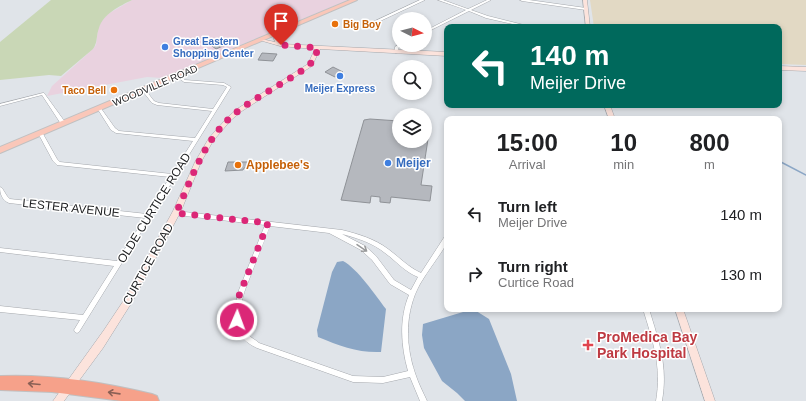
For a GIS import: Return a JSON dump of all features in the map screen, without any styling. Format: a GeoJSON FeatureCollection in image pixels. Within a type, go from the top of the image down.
{"type":"FeatureCollection","features":[{"type":"Feature","properties":{"kind":"highway"},"geometry":{"type":"LineString","coordinates":[[0,383],[12,382],[119,393],[152,401]]}},
{"type":"Feature","properties":{"kind":"main road","name":"WOODVILLE ROAD"},"geometry":{"type":"LineString","coordinates":[[0,150],[354,0]]}},
{"type":"Feature","properties":{"kind":"street"},"geometry":{"type":"LineString","coordinates":[[375,22],[423,0]]}},
{"type":"Feature","properties":{"kind":"street"},"geometry":{"type":"LineString","coordinates":[[440,0],[467,11],[512,24]]}},
{"type":"Feature","properties":{"kind":"street"},"geometry":{"type":"LineString","coordinates":[[432,28],[488,0]]}},
{"type":"Feature","properties":{"kind":"street"},"geometry":{"type":"LineString","coordinates":[[522,0],[586,9]]}},
{"type":"Feature","properties":{"kind":"street"},"geometry":{"type":"LineString","coordinates":[[585,0],[588,24]]}},
{"type":"Feature","properties":{"kind":"street"},"geometry":{"type":"LineString","coordinates":[[280,31],[276,39],[281,45]]}},
{"type":"Feature","properties":{"kind":"street"},"geometry":{"type":"LineString","coordinates":[[261,40],[281,45],[392,52]]}},
{"type":"Feature","properties":{"kind":"street","name":"CURTICE ROAD"},"geometry":{"type":"LineString","coordinates":[[58,401],[123,309],[176,213],[205,150],[219,129],[244,106],[308,66],[314,60],[318,48]]}},
{"type":"Feature","properties":{"kind":"street"},"geometry":{"type":"LineString","coordinates":[[396,52],[444,54]]}},
{"type":"Feature","properties":{"kind":"street"},"geometry":{"type":"LineString","coordinates":[[782,68],[806,69]]}},
{"type":"Feature","properties":{"kind":"street","name":"OLDE CURTICE ROAD"},"geometry":{"type":"LineString","coordinates":[[77,330],[228,88],[228,85],[184,81],[177,75]]}},
{"type":"Feature","properties":{"kind":"street"},"geometry":{"type":"LineString","coordinates":[[144,89],[156,104],[215,110]]}},
{"type":"Feature","properties":{"kind":"street"},"geometry":{"type":"LineString","coordinates":[[0,105],[43,94],[63,123]]}},
{"type":"Feature","properties":{"kind":"street"},"geometry":{"type":"LineString","coordinates":[[99,108],[113,129],[120,133],[196,140]]}},
{"type":"Feature","properties":{"kind":"street"},"geometry":{"type":"LineString","coordinates":[[40,133],[55,160],[59,164],[174,176]]}},
{"type":"Feature","properties":{"kind":"street","name":"LESTER AVENUE"},"geometry":{"type":"LineString","coordinates":[[0,189],[9,201],[149,216]]}},
{"type":"Feature","properties":{"kind":"street"},"geometry":{"type":"LineString","coordinates":[[176,213],[328,229],[355,235],[372,242],[386,251],[409,270],[422,276]]}},
{"type":"Feature","properties":{"kind":"street"},"geometry":{"type":"LineString","coordinates":[[268,223],[241,291],[237,306],[238,325],[247,338],[257,346],[353,379],[383,380],[411,373]]}},
{"type":"Feature","properties":{"kind":"street"},"geometry":{"type":"LineString","coordinates":[[328,229],[367,251],[392,282],[412,294]]}},
{"type":"Feature","properties":{"kind":"street"},"geometry":{"type":"LineString","coordinates":[[424,401],[411,373],[406,352],[406,316],[412,294],[444,243]]}},
{"type":"Feature","properties":{"kind":"street"},"geometry":{"type":"LineString","coordinates":[[0,250],[118,264]]}},
{"type":"Feature","properties":{"kind":"street"},"geometry":{"type":"LineString","coordinates":[[0,310],[85,318]]}},
{"type":"Feature","properties":{"kind":"street"},"geometry":{"type":"LineString","coordinates":[[647,312],[660,360],[662,380],[659,401]]}},
{"type":"Feature","properties":{"kind":"street"},"geometry":{"type":"LineString","coordinates":[[680,312],[710,401]]}},
{"type":"Feature","properties":{"kind":"shaded area","name":"Great Eastern Shopping Center"},"geometry":{"type":"Polygon","coordinates":[[[132,0],[348,0],[162,78],[147,77],[47,96],[52,86],[96,45],[98,29],[101,22],[108,14],[132,0]]]}},
{"type":"Feature","properties":{"kind":"shaded area"},"geometry":{"type":"Polygon","coordinates":[[[590,0],[806,0],[806,65],[782,64],[782,24],[594,24],[590,0]]]}},
{"type":"Feature","properties":{"kind":"green space"},"geometry":{"type":"Polygon","coordinates":[[[51,0],[132,0],[112,11],[104,19],[99,28],[96,44],[93,49],[61,76],[49,75],[0,80],[0,42],[51,0]]]}},
{"type":"Feature","properties":{"kind":"water"},"geometry":{"type":"Polygon","coordinates":[[[343,261],[360,276],[386,309],[381,352],[349,348],[318,337],[317,330],[332,272],[337,262],[343,261]]]}},
{"type":"Feature","properties":{"kind":"water"},"geometry":{"type":"Polygon","coordinates":[[[463,312],[478,312],[489,319],[511,374],[517,401],[465,401],[442,381],[424,348],[422,335],[423,324],[463,312]]]}},
{"type":"Feature","properties":{"kind":"building"},"geometry":{"type":"Polygon","coordinates":[[[233,38],[237,40],[216,49],[212,46],[233,38]]]}},
{"type":"Feature","properties":{"kind":"building"},"geometry":{"type":"Polygon","coordinates":[[[262,53],[277,54],[273,61],[258,60],[262,53]]]}},
{"type":"Feature","properties":{"kind":"building"},"geometry":{"type":"Polygon","coordinates":[[[333,67],[343,72],[335,77],[325,72],[333,67]]]}},
{"type":"Feature","properties":{"kind":"building","name":"Meijer"},"geometry":{"type":"Polygon","coordinates":[[[364,120],[392,121],[392,148],[427,148],[421,185],[432,186],[430,201],[391,197],[390,203],[380,202],[380,197],[371,196],[370,203],[341,200],[364,120]]]}},
{"type":"Feature","properties":{"kind":"building","name":"Applebee's"},"geometry":{"type":"Polygon","coordinates":[[[228,162],[249,162],[247,168],[244,168],[243,170],[225,171],[228,162]]]}},
{"type":"Feature","properties":{"kind":"waterway"},"geometry":{"type":"LineString","coordinates":[[782,163],[806,175]]}},
{"type":"Feature","properties":{"kind":"place","name":"Big Boy"},"geometry":{"type":"Point","coordinates":[335,24]}},
{"type":"Feature","properties":{"kind":"place","name":"Great Eastern Shopping Center"},"geometry":{"type":"Point","coordinates":[165,47]}},
{"type":"Feature","properties":{"kind":"place","name":"Meijer Express"},"geometry":{"type":"Point","coordinates":[340,76]}},
{"type":"Feature","properties":{"kind":"place","name":"Taco Bell"},"geometry":{"type":"Point","coordinates":[114,90]}},
{"type":"Feature","properties":{"kind":"place","name":"Meijer"},"geometry":{"type":"Point","coordinates":[388,163]}},
{"type":"Feature","properties":{"kind":"place","name":"Applebee's"},"geometry":{"type":"Point","coordinates":[238,165]}},
{"type":"Feature","properties":{"kind":"place","name":"ProMedica Bay Park Hospital"},"geometry":{"type":"Point","coordinates":[588,345]}},
{"type":"Feature","properties":{"kind":"route"},"geometry":{"type":"LineString","coordinates":[[237,320],[236,311],[239,296],[268,223],[176,213],[205,150],[219,129],[238,110],[308,66],[314,60],[318,48],[301,48],[281,45]]}}]}
